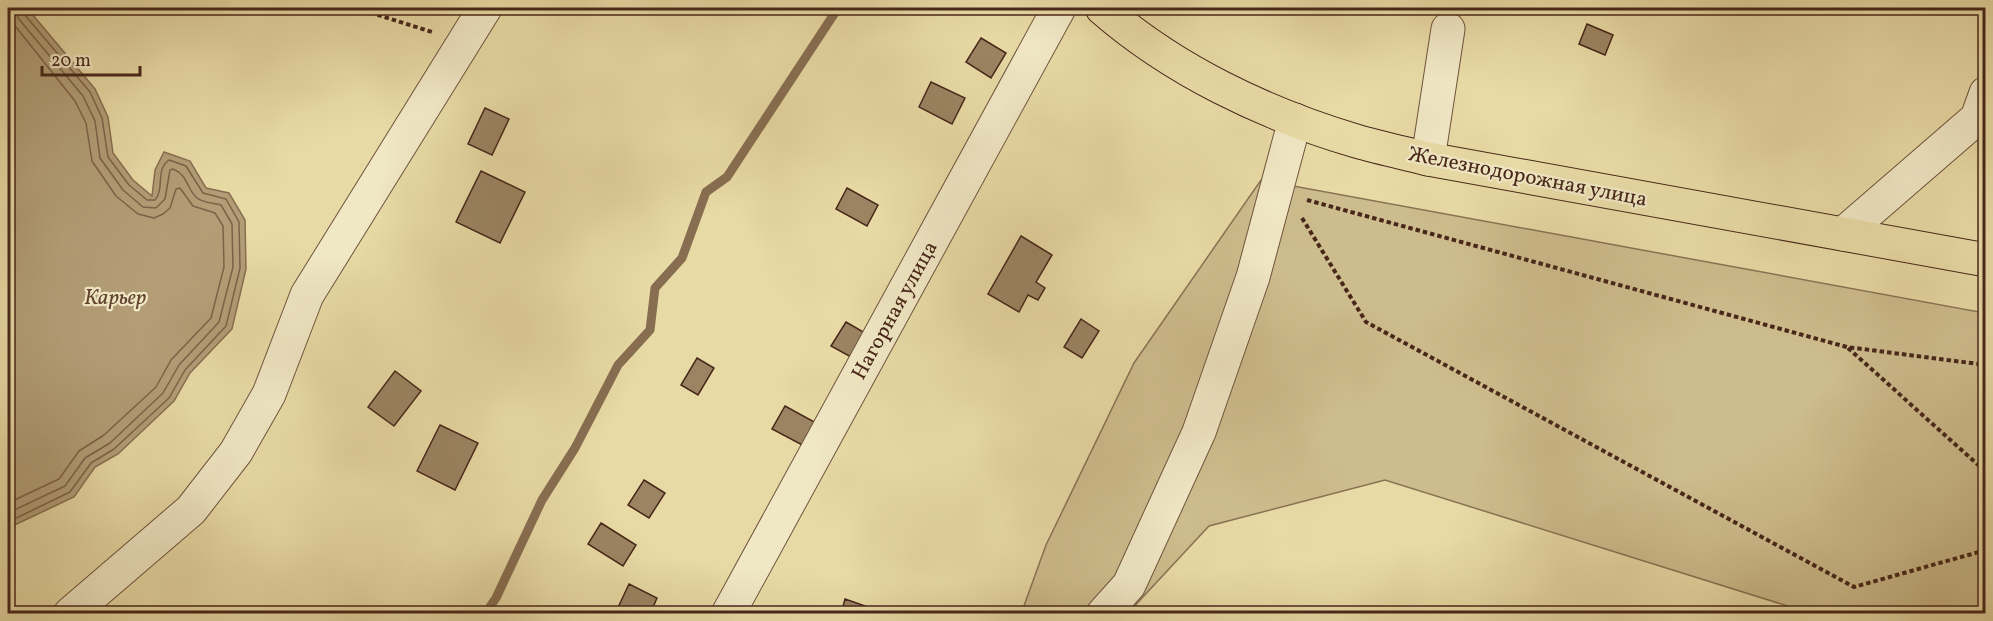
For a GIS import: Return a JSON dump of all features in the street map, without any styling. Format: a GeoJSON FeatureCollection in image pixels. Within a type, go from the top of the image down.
{"type":"FeatureCollection","features":[{"type":"Feature","properties":{"kind":"main road","name":"Железнодорожная улица"},"geometry":{"type":"LineString","coordinates":[[1102,8],[1123,26],[1173,59],[1231,93],[1295,120],[1356,141],[1428,159],[1986,260]]}},
{"type":"Feature","properties":{"kind":"street"},"geometry":{"type":"LineString","coordinates":[[70,614],[191,510],[236,452],[269,394],[307,295],[485,8]]}},
{"type":"Feature","properties":{"kind":"street","name":"Нагорная улица"},"geometry":{"type":"LineString","coordinates":[[728,614],[1059,8]]}},
{"type":"Feature","properties":{"kind":"street"},"geometry":{"type":"LineString","coordinates":[[1428,159],[1448,29]]}},
{"type":"Feature","properties":{"kind":"street"},"geometry":{"type":"LineString","coordinates":[[1843,234],[1977,118],[1986,93]]}},
{"type":"Feature","properties":{"kind":"street"},"geometry":{"type":"LineString","coordinates":[[1103,614],[1128,599],[1199,432],[1284,184],[1295,120]]}},
{"type":"Feature","properties":{"kind":"path"},"geometry":{"type":"LineString","coordinates":[[356,8],[464,42]]}},
{"type":"Feature","properties":{"kind":"path"},"geometry":{"type":"LineString","coordinates":[[1284,184],[1847,347],[1986,365]]}},
{"type":"Feature","properties":{"kind":"path"},"geometry":{"type":"LineString","coordinates":[[1284,184],[1366,322],[1854,587],[1986,550]]}},
{"type":"Feature","properties":{"kind":"path"},"geometry":{"type":"LineString","coordinates":[[1847,347],[1986,472]]}},
{"type":"Feature","properties":{"kind":"shaded area"},"geometry":{"type":"Polygon","coordinates":[[[1261,180],[1985,313],[1985,613],[1810,613],[1385,480],[1209,526],[1128,613],[1021,614],[1046,545],[1134,363],[1261,180]]]}},
{"type":"Feature","properties":{"kind":"water","name":"Карьер"},"geometry":{"type":"Polygon","coordinates":[[[8,8],[27,8],[95,89],[108,117],[113,153],[133,180],[152,196],[155,170],[164,152],[190,161],[206,188],[229,193],[245,220],[246,269],[232,329],[190,373],[174,401],[118,454],[95,467],[74,497],[8,528],[8,8]]]}},
{"type":"Feature","properties":{"kind":"building"},"geometry":{"type":"Polygon","coordinates":[[[1587,24],[1613,35],[1605,55],[1579,44],[1587,24]]]}},
{"type":"Feature","properties":{"kind":"building"},"geometry":{"type":"Polygon","coordinates":[[[981,38],[1006,53],[991,78],[966,62],[981,38]]]}},
{"type":"Feature","properties":{"kind":"building"},"geometry":{"type":"Polygon","coordinates":[[[931,82],[965,98],[952,124],[919,107],[931,82]]]}},
{"type":"Feature","properties":{"kind":"building"},"geometry":{"type":"Polygon","coordinates":[[[485,108],[509,119],[492,155],[468,144],[485,108]]]}},
{"type":"Feature","properties":{"kind":"building"},"geometry":{"type":"Polygon","coordinates":[[[481,171],[525,192],[500,243],[456,222],[481,171]]]}},
{"type":"Feature","properties":{"kind":"building"},"geometry":{"type":"Polygon","coordinates":[[[847,188],[878,205],[867,226],[836,209],[847,188]]]}},
{"type":"Feature","properties":{"kind":"building"},"geometry":{"type":"Polygon","coordinates":[[[1021,236],[1052,255],[1036,282],[1045,288],[1038,300],[1028,295],[1019,312],[988,294],[1021,236]]]}},
{"type":"Feature","properties":{"kind":"building"},"geometry":{"type":"Polygon","coordinates":[[[1081,319],[1099,331],[1082,358],[1064,347],[1081,319]]]}},
{"type":"Feature","properties":{"kind":"building"},"geometry":{"type":"Polygon","coordinates":[[[846,322],[865,333],[851,357],[831,346],[846,322]]]}},
{"type":"Feature","properties":{"kind":"building"},"geometry":{"type":"Polygon","coordinates":[[[697,358],[714,368],[698,395],[681,385],[697,358]]]}},
{"type":"Feature","properties":{"kind":"building"},"geometry":{"type":"Polygon","coordinates":[[[395,371],[421,391],[394,426],[368,407],[395,371]]]}},
{"type":"Feature","properties":{"kind":"building"},"geometry":{"type":"Polygon","coordinates":[[[785,406],[818,424],[806,447],[772,429],[785,406]]]}},
{"type":"Feature","properties":{"kind":"building"},"geometry":{"type":"Polygon","coordinates":[[[440,425],[478,443],[455,490],[417,471],[440,425]]]}},
{"type":"Feature","properties":{"kind":"building"},"geometry":{"type":"Polygon","coordinates":[[[644,480],[665,493],[649,518],[628,505],[644,480]]]}},
{"type":"Feature","properties":{"kind":"building"},"geometry":{"type":"Polygon","coordinates":[[[601,523],[636,545],[623,566],[588,544],[601,523]]]}},
{"type":"Feature","properties":{"kind":"building"},"geometry":{"type":"Polygon","coordinates":[[[629,584],[657,598],[650,614],[615,614],[629,584]]]}},
{"type":"Feature","properties":{"kind":"building"},"geometry":{"type":"Polygon","coordinates":[[[845,599],[888,614],[841,614],[845,599]]]}},
{"type":"Feature","properties":{"kind":"waterway"},"geometry":{"type":"LineString","coordinates":[[485,614],[496,598],[542,500],[575,448],[618,365],[650,330],[655,288],[682,258],[706,192],[727,177],[838,8]]}}]}
